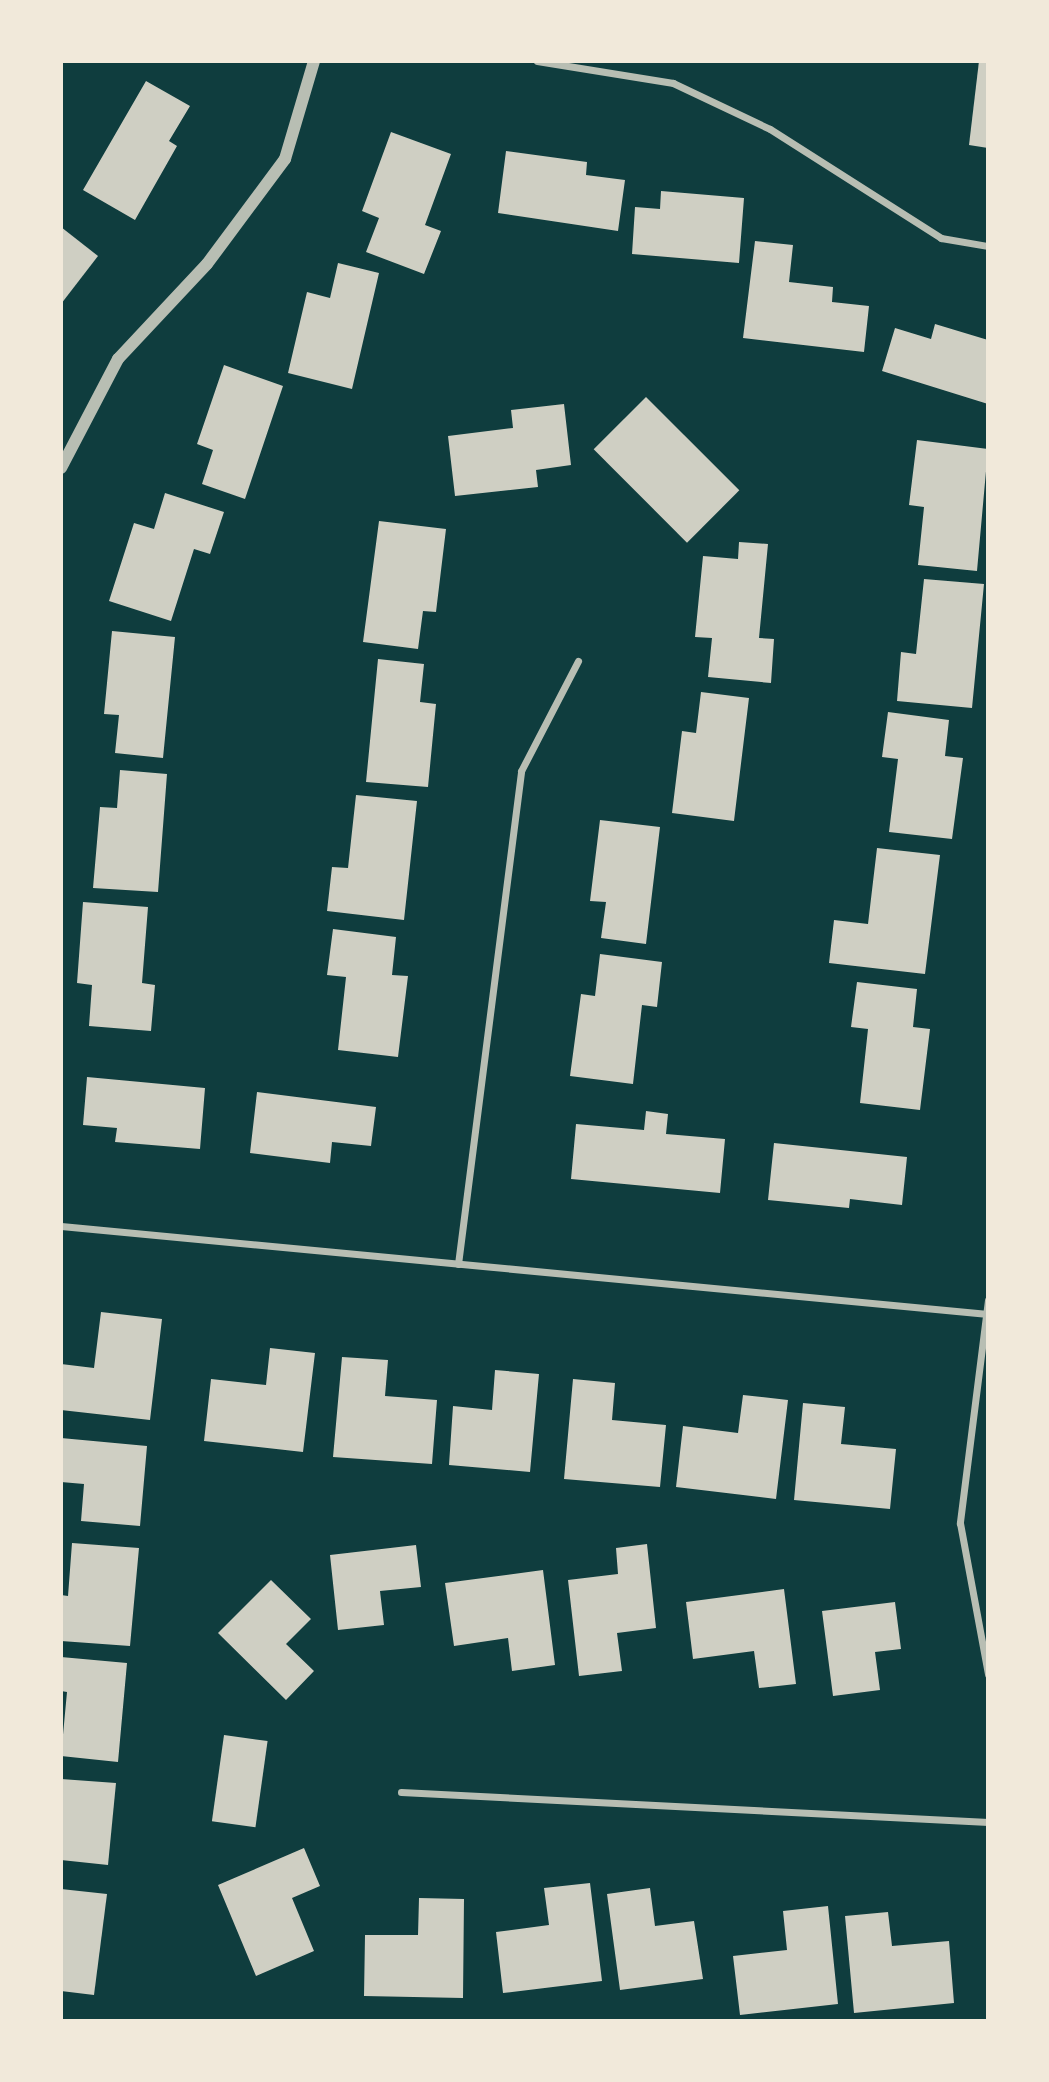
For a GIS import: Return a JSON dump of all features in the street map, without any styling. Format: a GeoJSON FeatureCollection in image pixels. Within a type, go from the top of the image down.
{"type":"FeatureCollection","features":[{"type":"Feature","properties":{"kind":"street"},"geometry":{"type":"LineString","coordinates":[[61,468],[118,359],[207,264],[285,159],[314,61]]}},
{"type":"Feature","properties":{"kind":"street"},"geometry":{"type":"LineString","coordinates":[[537,61],[673,83],[770,129],[941,238],[988,246]]}},
{"type":"Feature","properties":{"kind":"street"},"geometry":{"type":"LineString","coordinates":[[458,1264],[521,771],[578,661]]}},
{"type":"Feature","properties":{"kind":"street"},"geometry":{"type":"LineString","coordinates":[[61,1226],[987,1314]]}},
{"type":"Feature","properties":{"kind":"street"},"geometry":{"type":"LineString","coordinates":[[988,1300],[960,1523],[988,1674]]}},
{"type":"Feature","properties":{"kind":"street"},"geometry":{"type":"LineString","coordinates":[[401,1791],[988,1822]]}},
{"type":"Feature","properties":{"kind":"building"},"geometry":{"type":"Polygon","coordinates":[[[979,61],[988,61],[988,148],[969,145],[979,61]]]}},
{"type":"Feature","properties":{"kind":"building"},"geometry":{"type":"Polygon","coordinates":[[[146,81],[190,106],[169,141],[177,146],[135,220],[83,190],[146,81]]]}},
{"type":"Feature","properties":{"kind":"building"},"geometry":{"type":"Polygon","coordinates":[[[391,132],[451,154],[425,225],[441,231],[424,274],[366,252],[379,218],[362,211],[391,132]]]}},
{"type":"Feature","properties":{"kind":"building"},"geometry":{"type":"Polygon","coordinates":[[[506,151],[587,162],[586,175],[625,180],[618,231],[498,213],[506,151]]]}},
{"type":"Feature","properties":{"kind":"building"},"geometry":{"type":"Polygon","coordinates":[[[661,191],[744,198],[739,263],[632,254],[635,207],[660,209],[661,191]]]}},
{"type":"Feature","properties":{"kind":"building"},"geometry":{"type":"Polygon","coordinates":[[[61,227],[98,256],[61,304],[61,227]]]}},
{"type":"Feature","properties":{"kind":"building"},"geometry":{"type":"Polygon","coordinates":[[[755,241],[793,245],[789,282],[833,287],[832,302],[869,306],[864,352],[743,338],[755,241]]]}},
{"type":"Feature","properties":{"kind":"building"},"geometry":{"type":"Polygon","coordinates":[[[338,263],[379,273],[352,389],[288,373],[307,292],[330,298],[338,263]]]}},
{"type":"Feature","properties":{"kind":"building"},"geometry":{"type":"Polygon","coordinates":[[[935,324],[988,340],[988,404],[882,371],[895,328],[931,339],[935,324]]]}},
{"type":"Feature","properties":{"kind":"building"},"geometry":{"type":"Polygon","coordinates":[[[224,365],[283,386],[245,499],[202,484],[213,450],[197,444],[224,365]]]}},
{"type":"Feature","properties":{"kind":"building"},"geometry":{"type":"Polygon","coordinates":[[[646,397],[739,490],[687,543],[594,449],[646,397]]]}},
{"type":"Feature","properties":{"kind":"building"},"geometry":{"type":"Polygon","coordinates":[[[564,404],[571,465],[536,470],[538,487],[455,496],[448,436],[513,428],[511,410],[564,404]]]}},
{"type":"Feature","properties":{"kind":"building"},"geometry":{"type":"Polygon","coordinates":[[[917,440],[988,449],[977,571],[918,565],[924,507],[909,505],[917,440]]]}},
{"type":"Feature","properties":{"kind":"building"},"geometry":{"type":"Polygon","coordinates":[[[165,493],[224,512],[210,554],[194,549],[171,621],[109,601],[134,523],[154,529],[165,493]]]}},
{"type":"Feature","properties":{"kind":"building"},"geometry":{"type":"Polygon","coordinates":[[[379,521],[446,529],[436,612],[423,611],[418,649],[363,642],[379,521]]]}},
{"type":"Feature","properties":{"kind":"building"},"geometry":{"type":"Polygon","coordinates":[[[739,542],[768,544],[759,638],[774,639],[771,683],[708,677],[712,638],[695,637],[703,556],[738,559],[739,542]]]}},
{"type":"Feature","properties":{"kind":"building"},"geometry":{"type":"Polygon","coordinates":[[[924,579],[984,584],[972,708],[897,701],[901,652],[916,654],[924,579]]]}},
{"type":"Feature","properties":{"kind":"building"},"geometry":{"type":"Polygon","coordinates":[[[112,631],[175,637],[163,758],[115,753],[119,715],[104,714],[112,631]]]}},
{"type":"Feature","properties":{"kind":"building"},"geometry":{"type":"Polygon","coordinates":[[[378,659],[424,664],[420,702],[436,704],[428,787],[366,782],[378,659]]]}},
{"type":"Feature","properties":{"kind":"building"},"geometry":{"type":"Polygon","coordinates":[[[701,692],[749,698],[734,821],[672,813],[682,731],[696,733],[701,692]]]}},
{"type":"Feature","properties":{"kind":"building"},"geometry":{"type":"Polygon","coordinates":[[[888,712],[949,720],[945,756],[963,758],[952,839],[889,832],[898,759],[882,757],[888,712]]]}},
{"type":"Feature","properties":{"kind":"building"},"geometry":{"type":"Polygon","coordinates":[[[120,770],[167,774],[158,892],[93,888],[100,807],[117,808],[120,770]]]}},
{"type":"Feature","properties":{"kind":"building"},"geometry":{"type":"Polygon","coordinates":[[[356,795],[417,801],[404,920],[327,911],[332,867],[348,868],[356,795]]]}},
{"type":"Feature","properties":{"kind":"building"},"geometry":{"type":"Polygon","coordinates":[[[600,820],[660,827],[646,944],[601,938],[606,902],[590,901],[600,820]]]}},
{"type":"Feature","properties":{"kind":"building"},"geometry":{"type":"Polygon","coordinates":[[[877,848],[940,855],[925,974],[829,963],[834,920],[868,924],[877,848]]]}},
{"type":"Feature","properties":{"kind":"building"},"geometry":{"type":"Polygon","coordinates":[[[83,902],[148,907],[142,983],[155,985],[151,1031],[89,1026],[92,985],[77,983],[83,902]]]}},
{"type":"Feature","properties":{"kind":"building"},"geometry":{"type":"Polygon","coordinates":[[[333,929],[396,937],[392,975],[408,976],[398,1057],[338,1050],[346,977],[327,975],[333,929]]]}},
{"type":"Feature","properties":{"kind":"building"},"geometry":{"type":"Polygon","coordinates":[[[600,954],[662,962],[657,1007],[642,1005],[633,1084],[570,1076],[581,994],[595,996],[600,954]]]}},
{"type":"Feature","properties":{"kind":"building"},"geometry":{"type":"Polygon","coordinates":[[[857,982],[917,989],[913,1027],[930,1029],[920,1110],[860,1103],[868,1029],[851,1027],[857,982]]]}},
{"type":"Feature","properties":{"kind":"building"},"geometry":{"type":"Polygon","coordinates":[[[87,1077],[205,1088],[200,1149],[115,1142],[117,1128],[83,1125],[87,1077]]]}},
{"type":"Feature","properties":{"kind":"building"},"geometry":{"type":"Polygon","coordinates":[[[257,1092],[376,1107],[371,1146],[332,1142],[330,1163],[250,1153],[257,1092]]]}},
{"type":"Feature","properties":{"kind":"building"},"geometry":{"type":"Polygon","coordinates":[[[646,1111],[668,1114],[666,1134],[725,1139],[720,1193],[571,1179],[576,1124],[644,1130],[646,1111]]]}},
{"type":"Feature","properties":{"kind":"building"},"geometry":{"type":"Polygon","coordinates":[[[774,1143],[907,1157],[902,1205],[850,1199],[849,1208],[768,1200],[774,1143]]]}},
{"type":"Feature","properties":{"kind":"building"},"geometry":{"type":"Polygon","coordinates":[[[101,1312],[162,1319],[150,1420],[61,1410],[61,1364],[94,1368],[101,1312]]]}},
{"type":"Feature","properties":{"kind":"building"},"geometry":{"type":"Polygon","coordinates":[[[270,1348],[315,1353],[303,1452],[204,1441],[211,1379],[266,1385],[270,1348]]]}},
{"type":"Feature","properties":{"kind":"building"},"geometry":{"type":"Polygon","coordinates":[[[342,1357],[388,1360],[385,1396],[437,1400],[432,1464],[333,1457],[342,1357]]]}},
{"type":"Feature","properties":{"kind":"building"},"geometry":{"type":"Polygon","coordinates":[[[495,1370],[539,1374],[530,1472],[449,1465],[453,1406],[492,1410],[495,1370]]]}},
{"type":"Feature","properties":{"kind":"building"},"geometry":{"type":"Polygon","coordinates":[[[573,1379],[615,1383],[612,1420],[666,1425],[660,1487],[564,1479],[573,1379]]]}},
{"type":"Feature","properties":{"kind":"building"},"geometry":{"type":"Polygon","coordinates":[[[743,1395],[788,1400],[776,1499],[676,1487],[683,1426],[738,1433],[743,1395]]]}},
{"type":"Feature","properties":{"kind":"building"},"geometry":{"type":"Polygon","coordinates":[[[803,1403],[845,1407],[841,1444],[896,1449],[890,1509],[794,1500],[803,1403]]]}},
{"type":"Feature","properties":{"kind":"building"},"geometry":{"type":"Polygon","coordinates":[[[61,1438],[147,1446],[140,1526],[81,1521],[84,1484],[61,1482],[61,1438]]]}},
{"type":"Feature","properties":{"kind":"building"},"geometry":{"type":"Polygon","coordinates":[[[72,1543],[139,1548],[130,1646],[61,1641],[61,1595],[68,1596],[72,1543]]]}},
{"type":"Feature","properties":{"kind":"building"},"geometry":{"type":"Polygon","coordinates":[[[647,1544],[656,1628],[617,1633],[622,1671],[579,1676],[568,1580],[618,1574],[616,1548],[647,1544]]]}},
{"type":"Feature","properties":{"kind":"building"},"geometry":{"type":"Polygon","coordinates":[[[416,1545],[421,1587],[380,1591],[384,1625],[338,1630],[330,1555],[416,1545]]]}},
{"type":"Feature","properties":{"kind":"building"},"geometry":{"type":"Polygon","coordinates":[[[543,1570],[555,1665],[512,1671],[508,1638],[454,1646],[445,1583],[543,1570]]]}},
{"type":"Feature","properties":{"kind":"building"},"geometry":{"type":"Polygon","coordinates":[[[271,1580],[311,1619],[286,1644],[314,1671],[286,1700],[218,1633],[271,1580]]]}},
{"type":"Feature","properties":{"kind":"building"},"geometry":{"type":"Polygon","coordinates":[[[784,1589],[796,1684],[759,1688],[754,1651],[693,1659],[686,1602],[784,1589]]]}},
{"type":"Feature","properties":{"kind":"building"},"geometry":{"type":"Polygon","coordinates":[[[895,1602],[901,1649],[875,1652],[880,1690],[833,1696],[822,1611],[895,1602]]]}},
{"type":"Feature","properties":{"kind":"building"},"geometry":{"type":"Polygon","coordinates":[[[61,1657],[127,1663],[118,1762],[61,1756],[67,1692],[61,1691],[61,1657]]]}},
{"type":"Feature","properties":{"kind":"building"},"geometry":{"type":"Polygon","coordinates":[[[224,1735],[268,1741],[255,1827],[212,1821],[224,1735]]]}},
{"type":"Feature","properties":{"kind":"building"},"geometry":{"type":"Polygon","coordinates":[[[61,1779],[116,1783],[108,1865],[61,1860],[61,1779]]]}},
{"type":"Feature","properties":{"kind":"building"},"geometry":{"type":"Polygon","coordinates":[[[304,1848],[320,1886],[292,1898],[314,1951],[256,1976],[218,1885],[304,1848]]]}},
{"type":"Feature","properties":{"kind":"building"},"geometry":{"type":"Polygon","coordinates":[[[590,1883],[602,1981],[503,1993],[496,1932],[549,1925],[544,1888],[590,1883]]]}},
{"type":"Feature","properties":{"kind":"building"},"geometry":{"type":"Polygon","coordinates":[[[650,1888],[655,1926],[694,1921],[703,1979],[620,1990],[607,1894],[650,1888]]]}},
{"type":"Feature","properties":{"kind":"building"},"geometry":{"type":"Polygon","coordinates":[[[61,1889],[107,1894],[94,1995],[61,1991],[61,1889]]]}},
{"type":"Feature","properties":{"kind":"building"},"geometry":{"type":"Polygon","coordinates":[[[419,1898],[464,1899],[463,1998],[364,1996],[365,1935],[418,1935],[419,1898]]]}},
{"type":"Feature","properties":{"kind":"building"},"geometry":{"type":"Polygon","coordinates":[[[828,1906],[838,2004],[740,2015],[733,1956],[787,1950],[783,1911],[828,1906]]]}},
{"type":"Feature","properties":{"kind":"building"},"geometry":{"type":"Polygon","coordinates":[[[888,1912],[892,1946],[949,1941],[954,2003],[854,2013],[845,1916],[888,1912]]]}}]}
